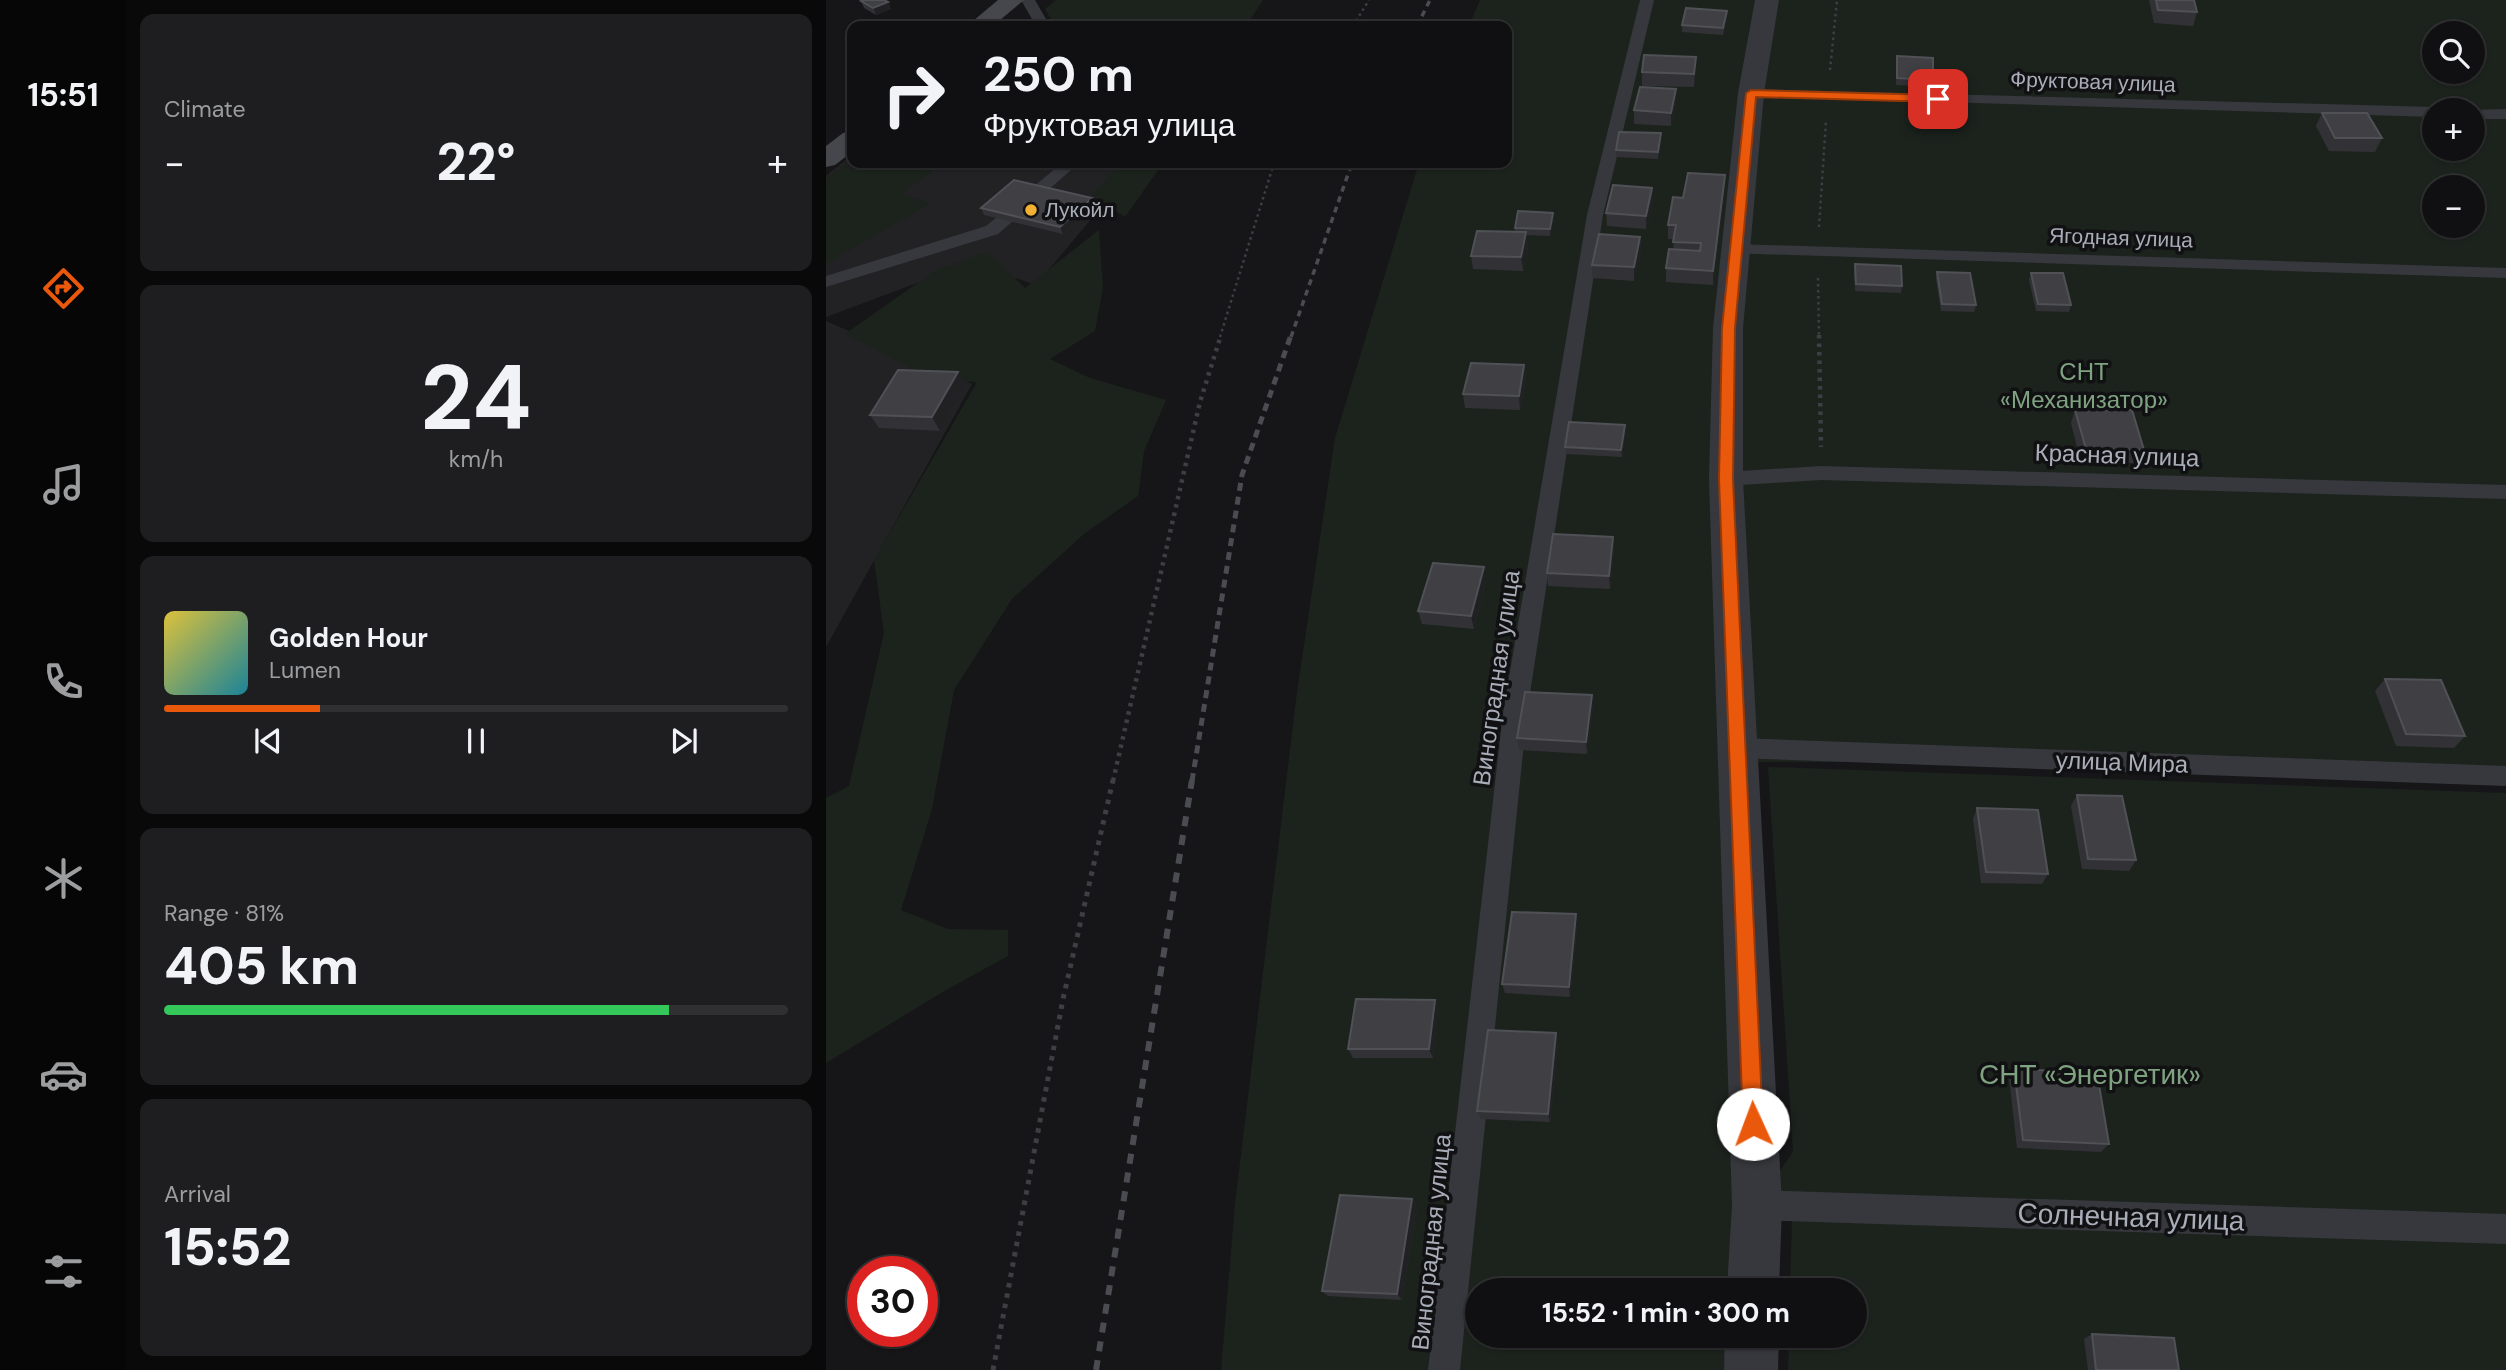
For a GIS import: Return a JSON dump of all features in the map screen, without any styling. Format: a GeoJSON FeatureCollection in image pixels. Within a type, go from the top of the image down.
{"type":"FeatureCollection","features":[{"type":"Feature","properties":{"kind":"main road"},"geometry":{"type":"LineString","coordinates":[[985,21],[1012,0]]}},
{"type":"Feature","properties":{"kind":"main road"},"geometry":{"type":"LineString","coordinates":[[1001,21],[1028,0]]}},
{"type":"Feature","properties":{"kind":"main road"},"geometry":{"type":"LineString","coordinates":[[826,145],[847,129]]}},
{"type":"Feature","properties":{"kind":"main road"},"geometry":{"type":"LineString","coordinates":[[826,159],[847,143]]}},
{"type":"Feature","properties":{"kind":"street"},"geometry":{"type":"LineString","coordinates":[[1754,1278],[1757,1205],[1726,479],[1728,328],[1751,93],[1767,0]]}},
{"type":"Feature","properties":{"kind":"street"},"geometry":{"type":"LineString","coordinates":[[1751,1370],[1752,1348]]}},
{"type":"Feature","properties":{"kind":"lane"},"geometry":{"type":"LineString","coordinates":[[1028,0],[1040,21]]}},
{"type":"Feature","properties":{"kind":"lane","name":"Виноградная улица"},"geometry":{"type":"LineString","coordinates":[[1444,1370],[1515,713],[1595,215],[1647,0]]}},
{"type":"Feature","properties":{"kind":"lane","name":"Фруктовая улица"},"geometry":{"type":"LineString","coordinates":[[1751,93],[2422,112]]}},
{"type":"Feature","properties":{"kind":"lane"},"geometry":{"type":"LineString","coordinates":[[2485,114],[2506,114]]}},
{"type":"Feature","properties":{"kind":"lane"},"geometry":{"type":"LineString","coordinates":[[826,282],[992,230],[1065,168]]}},
{"type":"Feature","properties":{"kind":"lane","name":"Ягодная улица"},"geometry":{"type":"LineString","coordinates":[[1735,249],[2506,273]]}},
{"type":"Feature","properties":{"kind":"lane","name":"Красная улица"},"geometry":{"type":"LineString","coordinates":[[1726,479],[1821,473],[2506,492]]}},
{"type":"Feature","properties":{"kind":"lane","name":"улица Мира"},"geometry":{"type":"LineString","coordinates":[[1738,748],[2506,776]]}},
{"type":"Feature","properties":{"kind":"lane","name":"Солнечная улица"},"geometry":{"type":"LineString","coordinates":[[1757,1205],[2506,1229]]}},
{"type":"Feature","properties":{"kind":"path"},"geometry":{"type":"LineString","coordinates":[[1356,21],[1368,0]]}},
{"type":"Feature","properties":{"kind":"path"},"geometry":{"type":"LineString","coordinates":[[993,1370],[1063,999],[1200,402],[1272,168]]}},
{"type":"Feature","properties":{"kind":"shaded area"},"geometry":{"type":"Polygon","coordinates":[[[847,159],[847,168],[1134,168],[1036,285],[971,263],[826,317],[826,176],[847,159]]]}},
{"type":"Feature","properties":{"kind":"shaded area"},"geometry":{"type":"Polygon","coordinates":[[[826,321],[972,384],[826,647],[826,321]]]}},
{"type":"Feature","properties":{"kind":"green space"},"geometry":{"type":"Polygon","coordinates":[[[1056,0],[1263,0],[1249,21],[1052,21],[1045,9],[1056,0]]]}},
{"type":"Feature","properties":{"kind":"green space","name":"СНТ «Механизатор»"},"geometry":{"type":"Polygon","coordinates":[[[1480,0],[2506,0],[2506,784],[1874,762],[1756,762],[1758,1202],[1793,1152],[1768,767],[2506,793],[2506,1370],[1788,1370],[1789,1348],[1867,1348],[1867,1278],[1790,1278],[1792,1220],[1764,1208],[1771,1278],[1465,1278],[1465,1348],[1770,1348],[1769,1370],[1221,1370],[1235,1204],[1297,692],[1335,438],[1417,168],[1512,168],[1512,21],[1471,21],[1480,0]]]}},
{"type":"Feature","properties":{"kind":"green space"},"geometry":{"type":"Polygon","coordinates":[[[847,162],[847,168],[937,168],[902,194],[931,203],[826,264],[826,179],[847,162]]]}},
{"type":"Feature","properties":{"kind":"green space"},"geometry":{"type":"Polygon","coordinates":[[[1116,168],[1159,168],[1125,217],[1091,195],[1116,168]]]}},
{"type":"Feature","properties":{"kind":"green space"},"geometry":{"type":"Polygon","coordinates":[[[1099,230],[1103,288],[1095,331],[1050,359],[1090,378],[1166,400],[1144,451],[1138,496],[1084,534],[1012,599],[954,690],[932,809],[901,910],[948,929],[1008,930],[1008,956],[826,1063],[826,798],[849,786],[884,633],[874,560],[977,382],[936,381],[845,334],[936,270],[988,252],[1025,288],[1099,230]]]}},
{"type":"Feature","properties":{"kind":"building"},"geometry":{"type":"Polygon","coordinates":[[[2156,0],[2194,0],[2197,12],[2158,10],[2156,0]]]}},
{"type":"Feature","properties":{"kind":"building"},"geometry":{"type":"Polygon","coordinates":[[[861,1],[888,2],[873,8],[861,1]]]}},
{"type":"Feature","properties":{"kind":"building"},"geometry":{"type":"Polygon","coordinates":[[[1686,8],[1727,11],[1723,28],[1682,25],[1686,8]]]}},
{"type":"Feature","properties":{"kind":"building"},"geometry":{"type":"Polygon","coordinates":[[[1644,55],[1696,57],[1694,74],[1642,72],[1644,55]]]}},
{"type":"Feature","properties":{"kind":"building"},"geometry":{"type":"Polygon","coordinates":[[[1897,56],[1933,58],[1933,80],[1897,78],[1897,56]]]}},
{"type":"Feature","properties":{"kind":"building"},"geometry":{"type":"Polygon","coordinates":[[[1640,87],[1676,89],[1671,113],[1634,110],[1640,87]]]}},
{"type":"Feature","properties":{"kind":"building"},"geometry":{"type":"Polygon","coordinates":[[[2322,113],[2367,113],[2382,138],[2335,138],[2322,113]]]}},
{"type":"Feature","properties":{"kind":"building"},"geometry":{"type":"Polygon","coordinates":[[[1619,132],[1661,133],[1658,152],[1616,150],[1619,132]]]}},
{"type":"Feature","properties":{"kind":"building"},"geometry":{"type":"Polygon","coordinates":[[[1688,173],[1725,175],[1713,271],[1666,268],[1669,249],[1700,251],[1701,243],[1673,242],[1676,225],[1668,225],[1673,197],[1683,198],[1688,173]]]}},
{"type":"Feature","properties":{"kind":"building"},"geometry":{"type":"Polygon","coordinates":[[[1014,180],[1092,198],[1060,227],[981,208],[1014,180]]]}},
{"type":"Feature","properties":{"kind":"building"},"geometry":{"type":"Polygon","coordinates":[[[1613,185],[1652,188],[1646,216],[1606,213],[1613,185]]]}},
{"type":"Feature","properties":{"kind":"building"},"geometry":{"type":"Polygon","coordinates":[[[1518,211],[1553,213],[1550,229],[1515,228],[1518,211]]]}},
{"type":"Feature","properties":{"kind":"building"},"geometry":{"type":"Polygon","coordinates":[[[1477,231],[1526,232],[1521,257],[1471,256],[1477,231]]]}},
{"type":"Feature","properties":{"kind":"building"},"geometry":{"type":"Polygon","coordinates":[[[1599,234],[1640,237],[1634,267],[1592,265],[1599,234]]]}},
{"type":"Feature","properties":{"kind":"building"},"geometry":{"type":"Polygon","coordinates":[[[1855,264],[1901,266],[1902,286],[1856,284],[1855,264]]]}},
{"type":"Feature","properties":{"kind":"building"},"geometry":{"type":"Polygon","coordinates":[[[1937,272],[1970,273],[1976,305],[1942,304],[1937,272]]]}},
{"type":"Feature","properties":{"kind":"building"},"geometry":{"type":"Polygon","coordinates":[[[2031,273],[2063,273],[2071,305],[2038,304],[2031,273]]]}},
{"type":"Feature","properties":{"kind":"building"},"geometry":{"type":"Polygon","coordinates":[[[1471,363],[1524,365],[1519,396],[1463,394],[1471,363]]]}},
{"type":"Feature","properties":{"kind":"building"},"geometry":{"type":"Polygon","coordinates":[[[898,370],[958,372],[932,417],[870,415],[898,370]]]}},
{"type":"Feature","properties":{"kind":"building"},"geometry":{"type":"Polygon","coordinates":[[[2075,410],[2132,410],[2144,450],[2086,449],[2075,410]]]}},
{"type":"Feature","properties":{"kind":"building"},"geometry":{"type":"Polygon","coordinates":[[[1569,422],[1625,425],[1621,450],[1565,447],[1569,422]]]}},
{"type":"Feature","properties":{"kind":"building"},"geometry":{"type":"Polygon","coordinates":[[[1553,534],[1613,537],[1609,576],[1547,573],[1553,534]]]}},
{"type":"Feature","properties":{"kind":"building"},"geometry":{"type":"Polygon","coordinates":[[[1433,563],[1484,567],[1471,616],[1418,611],[1433,563]]]}},
{"type":"Feature","properties":{"kind":"building"},"geometry":{"type":"Polygon","coordinates":[[[2385,679],[2441,680],[2465,736],[2406,734],[2385,679]]]}},
{"type":"Feature","properties":{"kind":"building"},"geometry":{"type":"Polygon","coordinates":[[[1525,692],[1592,695],[1586,742],[1517,738],[1525,692]]]}},
{"type":"Feature","properties":{"kind":"building"},"geometry":{"type":"Polygon","coordinates":[[[2077,795],[2122,796],[2136,860],[2088,859],[2077,795]]]}},
{"type":"Feature","properties":{"kind":"building"},"geometry":{"type":"Polygon","coordinates":[[[1977,808],[2038,810],[2048,874],[1986,872],[1977,808]]]}},
{"type":"Feature","properties":{"kind":"building"},"geometry":{"type":"Polygon","coordinates":[[[1512,912],[1576,914],[1569,987],[1502,984],[1512,912]]]}},
{"type":"Feature","properties":{"kind":"building"},"geometry":{"type":"Polygon","coordinates":[[[1356,999],[1435,1000],[1429,1049],[1348,1049],[1356,999]]]}},
{"type":"Feature","properties":{"kind":"building"},"geometry":{"type":"Polygon","coordinates":[[[1488,1030],[1556,1033],[1548,1114],[1477,1111],[1488,1030]]]}},
{"type":"Feature","properties":{"kind":"building"},"geometry":{"type":"Polygon","coordinates":[[[2014,1069],[2097,1073],[2109,1144],[2023,1140],[2014,1069]]]}},
{"type":"Feature","properties":{"kind":"building"},"geometry":{"type":"Polygon","coordinates":[[[1340,1195],[1412,1199],[1397,1294],[1322,1291],[1340,1195]]]}},
{"type":"Feature","properties":{"kind":"building"},"geometry":{"type":"Polygon","coordinates":[[[2092,1334],[2174,1338],[2179,1370],[2096,1370],[2092,1334]]]}},
{"type":"Feature","properties":{"kind":"railway"},"geometry":{"type":"LineString","coordinates":[[1420,21],[1430,0]]}},
{"type":"Feature","properties":{"kind":"railway"},"geometry":{"type":"LineString","coordinates":[[1291,337],[1350,168]]}},
{"type":"Feature","properties":{"kind":"railway"},"geometry":{"type":"LineString","coordinates":[[1192,781],[1242,475],[1291,335]]}},
{"type":"Feature","properties":{"kind":"railway"},"geometry":{"type":"LineString","coordinates":[[1096,1370],[1192,780]]}},
{"type":"Feature","properties":{"kind":"place","name":"Лукойл"},"geometry":{"type":"Point","coordinates":[1031,210]}},
{"type":"Feature","properties":{"kind":"route"},"geometry":{"type":"LineString","coordinates":[[1753,1124],[1726,479],[1728,328],[1751,93],[1938,99]]}},
{"type":"Feature","properties":{"kind":"park label","name":"СНТ «Энергетик»"},"geometry":{"type":"Point","coordinates":[2090,1074]}}]}
